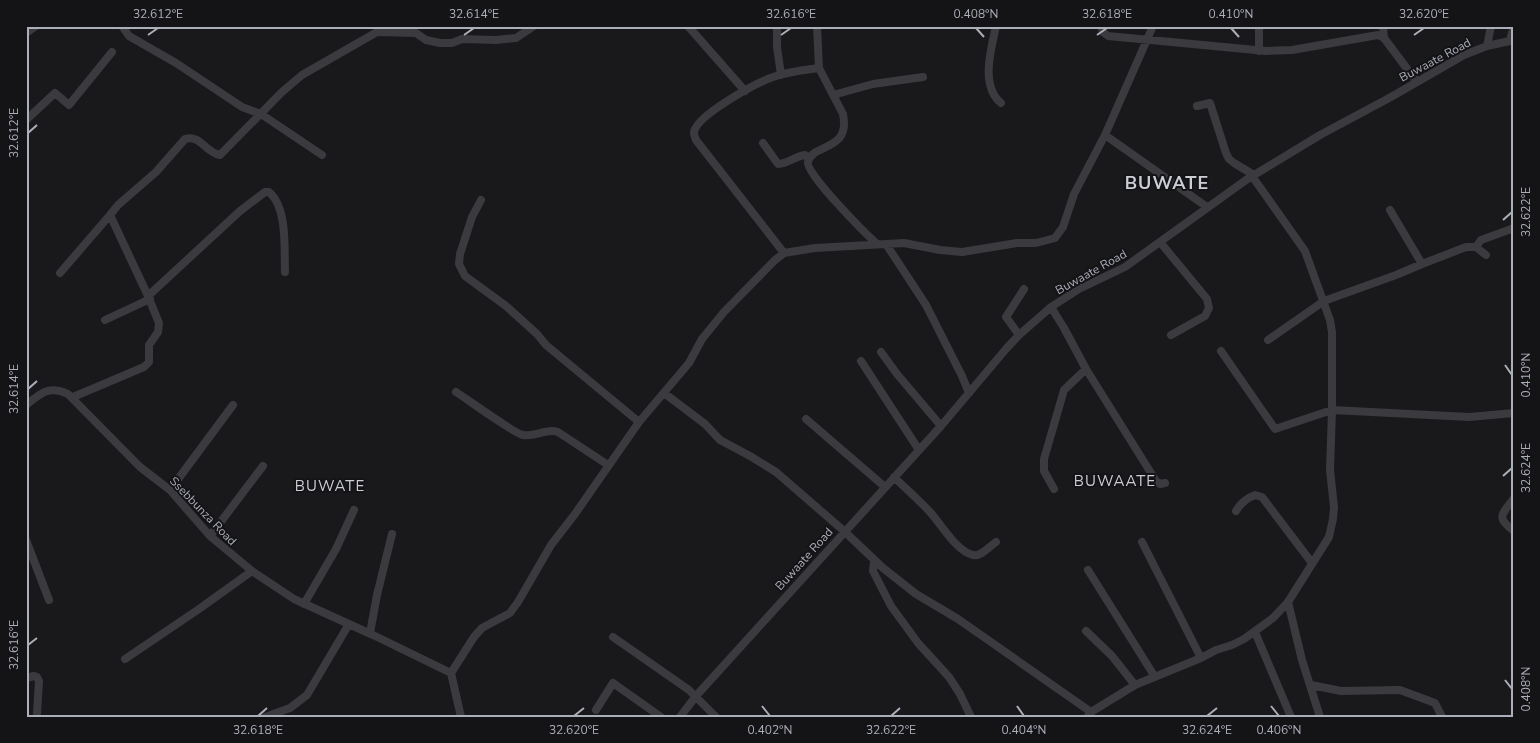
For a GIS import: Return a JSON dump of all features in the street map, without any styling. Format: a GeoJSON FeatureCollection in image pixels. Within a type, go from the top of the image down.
{"type":"FeatureCollection","features":[{"type":"Feature","properties":{"kind":"street"},"geometry":{"type":"LineString","coordinates":[[26,32],[36,26]]}},
{"type":"Feature","properties":{"kind":"street"},"geometry":{"type":"LineString","coordinates":[[122,26],[129,36],[176,63],[242,107],[261,114],[322,155]]}},
{"type":"Feature","properties":{"kind":"street"},"geometry":{"type":"LineString","coordinates":[[60,273],[118,206],[156,172],[185,139],[197,139],[212,152],[220,155],[282,92],[302,75],[378,32],[416,33],[426,40],[452,43],[462,39],[496,40],[516,38],[534,26]]}},
{"type":"Feature","properties":{"kind":"street"},"geometry":{"type":"LineString","coordinates":[[688,26],[745,91]]}},
{"type":"Feature","properties":{"kind":"street"},"geometry":{"type":"LineString","coordinates":[[777,26],[777,47],[781,75]]}},
{"type":"Feature","properties":{"kind":"street"},"geometry":{"type":"LineString","coordinates":[[817,26],[819,68],[843,114],[845,122],[842,133],[837,141],[809,158],[808,169],[858,227],[877,244]]}},
{"type":"Feature","properties":{"kind":"street"},"geometry":{"type":"LineString","coordinates":[[996,26],[990,58],[989,88],[993,96],[1001,103]]}},
{"type":"Feature","properties":{"kind":"street"},"geometry":{"type":"LineString","coordinates":[[1100,26],[1102,32],[1108,36],[1259,51],[1292,50],[1340,43],[1374,35],[1384,38]]}},
{"type":"Feature","properties":{"kind":"street"},"geometry":{"type":"LineString","coordinates":[[461,717],[450,673],[474,637],[482,628],[510,613],[551,545],[639,422],[689,363],[702,339],[724,312],[760,274],[784,253],[815,248],[904,243],[962,252],[1050,240],[1063,227],[1074,194],[1105,134],[1153,26]]}},
{"type":"Feature","properties":{"kind":"street"},"geometry":{"type":"LineString","coordinates":[[1259,51],[1260,26]]}},
{"type":"Feature","properties":{"kind":"street"},"geometry":{"type":"LineString","coordinates":[[1383,26],[1384,38],[1417,82]]}},
{"type":"Feature","properties":{"kind":"street"},"geometry":{"type":"LineString","coordinates":[[1487,46],[1491,26]]}},
{"type":"Feature","properties":{"kind":"street"},"geometry":{"type":"LineString","coordinates":[[1512,40],[1514,26]]}},
{"type":"Feature","properties":{"kind":"street","name":"Buwaate Road"},"geometry":{"type":"LineString","coordinates":[[680,717],[696,696],[941,426],[1019,335],[1051,307],[1079,289],[1125,267],[1207,207],[1326,131],[1457,59],[1487,46],[1512,40]]}},
{"type":"Feature","properties":{"kind":"street"},"geometry":{"type":"LineString","coordinates":[[26,120],[55,93],[69,105],[112,52]]}},
{"type":"Feature","properties":{"kind":"street"},"geometry":{"type":"LineString","coordinates":[[784,253],[694,136],[696,127],[708,114],[745,91],[773,77],[819,68]]}},
{"type":"Feature","properties":{"kind":"street"},"geometry":{"type":"LineString","coordinates":[[833,95],[873,84],[923,77]]}},
{"type":"Feature","properties":{"kind":"street"},"geometry":{"type":"LineString","coordinates":[[664,393],[705,424],[720,440],[776,472],[844,531],[874,560],[916,594],[958,619],[1089,714],[1135,685],[1172,668],[1232,645],[1255,632],[1273,618],[1288,602],[1329,537],[1334,507],[1330,470],[1332,332],[1324,301],[1305,251],[1253,176],[1229,159],[1210,102],[1197,106]]}},
{"type":"Feature","properties":{"kind":"street"},"geometry":{"type":"LineString","coordinates":[[1105,134],[1207,207]]}},
{"type":"Feature","properties":{"kind":"street"},"geometry":{"type":"LineString","coordinates":[[762,143],[778,164],[786,163],[804,155],[809,158]]}},
{"type":"Feature","properties":{"kind":"street"},"geometry":{"type":"LineString","coordinates":[[105,320],[149,297],[240,211],[265,192],[269,192],[274,197],[284,228],[285,272]]}},
{"type":"Feature","properties":{"kind":"street"},"geometry":{"type":"LineString","coordinates":[[481,200],[472,216],[460,254],[459,264],[465,276],[506,306],[538,334],[546,345],[639,422]]}},
{"type":"Feature","properties":{"kind":"street"},"geometry":{"type":"LineString","coordinates":[[1390,210],[1422,264]]}},
{"type":"Feature","properties":{"kind":"street"},"geometry":{"type":"LineString","coordinates":[[26,405],[41,393],[51,390],[61,390],[73,397],[147,365],[149,345],[159,330],[159,323],[149,297],[110,215]]}},
{"type":"Feature","properties":{"kind":"street"},"geometry":{"type":"LineString","coordinates":[[1476,247],[1480,240],[1514,228]]}},
{"type":"Feature","properties":{"kind":"street"},"geometry":{"type":"LineString","coordinates":[[1160,242],[1207,299],[1209,308],[1205,316],[1171,335]]}},
{"type":"Feature","properties":{"kind":"street"},"geometry":{"type":"LineString","coordinates":[[886,244],[926,305],[969,393]]}},
{"type":"Feature","properties":{"kind":"street"},"geometry":{"type":"LineString","coordinates":[[1268,340],[1324,301],[1396,276],[1466,247],[1476,247],[1486,255]]}},
{"type":"Feature","properties":{"kind":"street"},"geometry":{"type":"LineString","coordinates":[[1019,335],[1006,317],[1024,289]]}},
{"type":"Feature","properties":{"kind":"street"},"geometry":{"type":"LineString","coordinates":[[1051,307],[1086,369],[1156,481],[1160,484],[1165,483]]}},
{"type":"Feature","properties":{"kind":"street"},"geometry":{"type":"LineString","coordinates":[[1221,350],[1275,429],[1332,410],[1469,417],[1514,413]]}},
{"type":"Feature","properties":{"kind":"street"},"geometry":{"type":"LineString","coordinates":[[881,352],[941,426]]}},
{"type":"Feature","properties":{"kind":"street"},"geometry":{"type":"LineString","coordinates":[[860,361],[919,450]]}},
{"type":"Feature","properties":{"kind":"street"},"geometry":{"type":"LineString","coordinates":[[1054,489],[1044,471],[1044,459],[1064,390],[1086,369]]}},
{"type":"Feature","properties":{"kind":"street"},"geometry":{"type":"LineString","coordinates":[[456,392],[519,434],[558,432],[608,465]]}},
{"type":"Feature","properties":{"kind":"street","name":"Ssebbunza Road"},"geometry":{"type":"LineString","coordinates":[[73,397],[105,433],[140,466],[170,490],[210,536],[234,558],[286,594],[304,604],[370,633],[450,673]]}},
{"type":"Feature","properties":{"kind":"street"},"geometry":{"type":"LineString","coordinates":[[170,490],[233,405]]}},
{"type":"Feature","properties":{"kind":"street"},"geometry":{"type":"LineString","coordinates":[[806,419],[885,487]]}},
{"type":"Feature","properties":{"kind":"street"},"geometry":{"type":"LineString","coordinates":[[210,536],[263,466]]}},
{"type":"Feature","properties":{"kind":"street"},"geometry":{"type":"LineString","coordinates":[[894,477],[930,512],[965,552],[978,555],[996,542]]}},
{"type":"Feature","properties":{"kind":"street"},"geometry":{"type":"LineString","coordinates":[[1236,511],[1239,505],[1247,498],[1256,495],[1262,497],[1312,563]]}},
{"type":"Feature","properties":{"kind":"street"},"geometry":{"type":"LineString","coordinates":[[1514,498],[1502,514],[1501,519],[1503,523],[1514,531]]}},
{"type":"Feature","properties":{"kind":"street"},"geometry":{"type":"LineString","coordinates":[[304,604],[336,549],[354,510]]}},
{"type":"Feature","properties":{"kind":"street"},"geometry":{"type":"LineString","coordinates":[[370,633],[392,534]]}},
{"type":"Feature","properties":{"kind":"street"},"geometry":{"type":"LineString","coordinates":[[26,540],[49,600]]}},
{"type":"Feature","properties":{"kind":"street"},"geometry":{"type":"LineString","coordinates":[[1142,542],[1201,658]]}},
{"type":"Feature","properties":{"kind":"street"},"geometry":{"type":"LineString","coordinates":[[874,560],[873,571],[891,606],[918,643],[949,677],[971,717]]}},
{"type":"Feature","properties":{"kind":"street"},"geometry":{"type":"LineString","coordinates":[[1088,570],[1155,677]]}},
{"type":"Feature","properties":{"kind":"street"},"geometry":{"type":"LineString","coordinates":[[125,659],[252,571]]}},
{"type":"Feature","properties":{"kind":"street"},"geometry":{"type":"LineString","coordinates":[[1288,602],[1302,660],[1320,717]]}},
{"type":"Feature","properties":{"kind":"street"},"geometry":{"type":"LineString","coordinates":[[265,717],[290,708],[307,695],[349,624]]}},
{"type":"Feature","properties":{"kind":"street"},"geometry":{"type":"LineString","coordinates":[[1086,630],[1112,656],[1135,685]]}},
{"type":"Feature","properties":{"kind":"street"},"geometry":{"type":"LineString","coordinates":[[1255,632],[1291,717]]}},
{"type":"Feature","properties":{"kind":"street"},"geometry":{"type":"LineString","coordinates":[[613,637],[696,696],[716,717]]}},
{"type":"Feature","properties":{"kind":"street"},"geometry":{"type":"LineString","coordinates":[[26,678],[34,676],[39,681],[37,713]]}},
{"type":"Feature","properties":{"kind":"street"},"geometry":{"type":"LineString","coordinates":[[596,710],[613,683],[661,717]]}},
{"type":"Feature","properties":{"kind":"street"},"geometry":{"type":"LineString","coordinates":[[1311,685],[1340,691],[1400,690],[1435,703],[1442,717]]}},
{"type":"Feature","properties":{"kind":"district","name":"BUWATE"},"geometry":{"type":"Point","coordinates":[1167,183]}},
{"type":"Feature","properties":{"kind":"district","name":"BUWAATE"},"geometry":{"type":"Point","coordinates":[1115,481]}},
{"type":"Feature","properties":{"kind":"district","name":"BUWATE"},"geometry":{"type":"Point","coordinates":[330,486]}}]}
